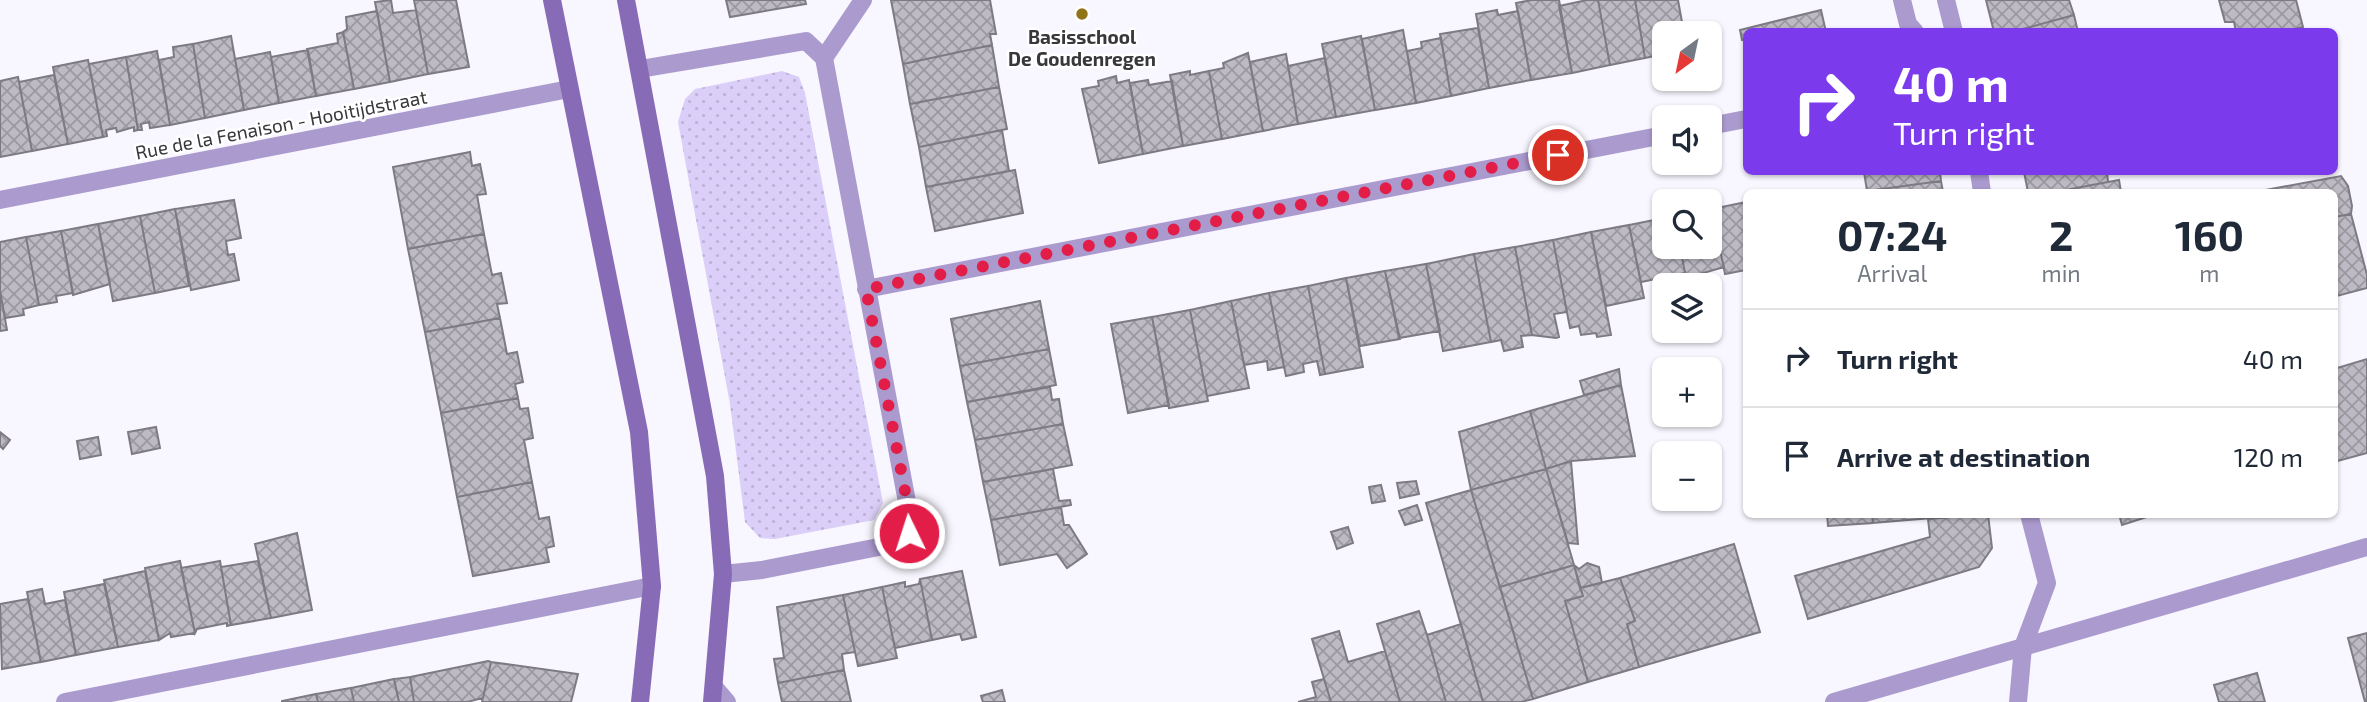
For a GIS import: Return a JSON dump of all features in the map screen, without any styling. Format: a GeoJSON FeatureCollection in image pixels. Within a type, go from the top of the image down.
{"type":"FeatureCollection","features":[{"type":"Feature","properties":{"kind":"main road"},"geometry":{"type":"LineString","coordinates":[[552,0],[639,432],[652,586],[640,702]]}},
{"type":"Feature","properties":{"kind":"main road"},"geometry":{"type":"LineString","coordinates":[[626,0],[715,476],[723,574],[718,697]]}},
{"type":"Feature","properties":{"kind":"street"},"geometry":{"type":"LineString","coordinates":[[824,58],[863,0]]}},
{"type":"Feature","properties":{"kind":"street"},"geometry":{"type":"LineString","coordinates":[[1902,0],[1912,28]]}},
{"type":"Feature","properties":{"kind":"street"},"geometry":{"type":"LineString","coordinates":[[1946,0],[1953,28]]}},
{"type":"Feature","properties":{"kind":"street"},"geometry":{"type":"LineString","coordinates":[[640,69],[806,41],[824,58],[910,517],[909,533],[899,544],[762,570],[723,574]]}},
{"type":"Feature","properties":{"kind":"street","name":"Rue de la Fenaison - Hooitijdstraat"},"geometry":{"type":"LineString","coordinates":[[0,200],[569,89]]}},
{"type":"Feature","properties":{"kind":"street"},"geometry":{"type":"LineString","coordinates":[[1722,124],[1743,120]]}},
{"type":"Feature","properties":{"kind":"street"},"geometry":{"type":"LineString","coordinates":[[866,289],[1652,137]]}},
{"type":"Feature","properties":{"kind":"street"},"geometry":{"type":"LineString","coordinates":[[2018,702],[2023,647],[2047,583],[2030,518]]}},
{"type":"Feature","properties":{"kind":"street"},"geometry":{"type":"LineString","coordinates":[[1834,702],[2367,547]]}},
{"type":"Feature","properties":{"kind":"street"},"geometry":{"type":"LineString","coordinates":[[65,702],[652,586]]}},
{"type":"Feature","properties":{"kind":"shaded area"},"geometry":{"type":"Polygon","coordinates":[[[782,71],[799,77],[805,93],[883,503],[874,520],[775,539],[760,538],[745,522],[730,404],[678,122],[685,99],[695,89],[782,71]]]}},
{"type":"Feature","properties":{"kind":"building"},"geometry":{"type":"Polygon","coordinates":[[[391,0],[393,13],[416,10],[428,74],[390,82],[375,2],[391,0]]]}},
{"type":"Feature","properties":{"kind":"building"},"geometry":{"type":"Polygon","coordinates":[[[414,0],[456,0],[469,67],[428,74],[414,0]]]}},
{"type":"Feature","properties":{"kind":"building"},"geometry":{"type":"Polygon","coordinates":[[[726,0],[805,0],[806,4],[730,17],[726,0]]]}},
{"type":"Feature","properties":{"kind":"building"},"geometry":{"type":"Polygon","coordinates":[[[891,0],[990,0],[996,34],[990,34],[992,45],[903,64],[891,0]]]}},
{"type":"Feature","properties":{"kind":"building"},"geometry":{"type":"Polygon","coordinates":[[[1559,0],[1572,73],[1531,80],[1516,3],[1559,0]]]}},
{"type":"Feature","properties":{"kind":"building"},"geometry":{"type":"Polygon","coordinates":[[[1598,0],[1610,65],[1572,73],[1559,6],[1598,0]]]}},
{"type":"Feature","properties":{"kind":"building"},"geometry":{"type":"Polygon","coordinates":[[[1598,0],[1635,0],[1645,58],[1610,65],[1598,0]]]}},
{"type":"Feature","properties":{"kind":"building"},"geometry":{"type":"Polygon","coordinates":[[[1635,0],[1678,0],[1682,21],[1652,21],[1652,57],[1645,58],[1635,0]]]}},
{"type":"Feature","properties":{"kind":"building"},"geometry":{"type":"Polygon","coordinates":[[[1986,0],[2069,0],[2074,15],[2027,28],[1993,28],[1986,0]]]}},
{"type":"Feature","properties":{"kind":"building"},"geometry":{"type":"Polygon","coordinates":[[[2219,0],[2296,0],[2303,27],[2235,28],[2234,22],[2225,22],[2219,0]]]}},
{"type":"Feature","properties":{"kind":"building"},"geometry":{"type":"Polygon","coordinates":[[[1497,10],[1498,15],[1518,11],[1531,80],[1489,88],[1476,14],[1497,10]]]}},
{"type":"Feature","properties":{"kind":"building"},"geometry":{"type":"Polygon","coordinates":[[[1821,10],[1825,28],[1748,28],[1821,10]]]}},
{"type":"Feature","properties":{"kind":"building"},"geometry":{"type":"Polygon","coordinates":[[[377,11],[390,82],[354,89],[343,32],[347,29],[346,17],[377,11]]]}},
{"type":"Feature","properties":{"kind":"building"},"geometry":{"type":"Polygon","coordinates":[[[2074,15],[2077,28],[2027,28],[2074,15]]]}},
{"type":"Feature","properties":{"kind":"building"},"geometry":{"type":"Polygon","coordinates":[[[1478,28],[1489,88],[1451,96],[1440,34],[1478,28]]]}},
{"type":"Feature","properties":{"kind":"building"},"geometry":{"type":"Polygon","coordinates":[[[1403,30],[1416,103],[1375,110],[1362,39],[1403,30]]]}},
{"type":"Feature","properties":{"kind":"building"},"geometry":{"type":"Polygon","coordinates":[[[343,32],[354,89],[316,96],[307,49],[338,43],[337,34],[343,32]]]}},
{"type":"Feature","properties":{"kind":"building"},"geometry":{"type":"Polygon","coordinates":[[[231,36],[244,110],[205,118],[193,44],[231,36]]]}},
{"type":"Feature","properties":{"kind":"building"},"geometry":{"type":"Polygon","coordinates":[[[1361,36],[1375,110],[1336,117],[1322,44],[1361,36]]]}},
{"type":"Feature","properties":{"kind":"building"},"geometry":{"type":"Polygon","coordinates":[[[1441,38],[1451,96],[1416,103],[1407,51],[1422,48],[1421,42],[1441,38]]]}},
{"type":"Feature","properties":{"kind":"building"},"geometry":{"type":"Polygon","coordinates":[[[193,44],[205,118],[170,125],[159,60],[174,57],[173,47],[193,44]]]}},
{"type":"Feature","properties":{"kind":"building"},"geometry":{"type":"Polygon","coordinates":[[[992,45],[999,87],[910,104],[903,64],[992,45]]]}},
{"type":"Feature","properties":{"kind":"building"},"geometry":{"type":"Polygon","coordinates":[[[308,50],[316,96],[279,103],[271,57],[308,50]]]}},
{"type":"Feature","properties":{"kind":"building"},"geometry":{"type":"Polygon","coordinates":[[[157,51],[170,125],[150,128],[149,122],[141,124],[142,130],[138,130],[126,57],[157,51]]]}},
{"type":"Feature","properties":{"kind":"building"},"geometry":{"type":"Polygon","coordinates":[[[270,52],[279,103],[244,110],[235,59],[270,52]]]}},
{"type":"Feature","properties":{"kind":"building"},"geometry":{"type":"Polygon","coordinates":[[[1248,53],[1263,131],[1222,139],[1209,71],[1224,68],[1223,63],[1248,53]]]}},
{"type":"Feature","properties":{"kind":"building"},"geometry":{"type":"Polygon","coordinates":[[[1286,54],[1298,124],[1263,131],[1250,62],[1286,54]]]}},
{"type":"Feature","properties":{"kind":"building"},"geometry":{"type":"Polygon","coordinates":[[[126,57],[138,130],[134,131],[134,127],[117,132],[116,128],[106,130],[107,136],[103,137],[89,64],[126,57]]]}},
{"type":"Feature","properties":{"kind":"building"},"geometry":{"type":"Polygon","coordinates":[[[1325,58],[1336,117],[1298,124],[1288,66],[1325,58]]]}},
{"type":"Feature","properties":{"kind":"building"},"geometry":{"type":"Polygon","coordinates":[[[88,60],[103,137],[68,144],[53,67],[88,60]]]}},
{"type":"Feature","properties":{"kind":"building"},"geometry":{"type":"Polygon","coordinates":[[[1190,71],[1190,75],[1209,71],[1222,139],[1183,146],[1170,75],[1190,71]]]}},
{"type":"Feature","properties":{"kind":"building"},"geometry":{"type":"Polygon","coordinates":[[[54,75],[68,144],[32,151],[19,82],[54,75]]]}},
{"type":"Feature","properties":{"kind":"building"},"geometry":{"type":"Polygon","coordinates":[[[1116,76],[1117,83],[1129,80],[1143,154],[1099,163],[1082,89],[1099,86],[1098,81],[1116,76]]]}},
{"type":"Feature","properties":{"kind":"building"},"geometry":{"type":"Polygon","coordinates":[[[18,77],[32,151],[0,157],[0,81],[18,77]]]}},
{"type":"Feature","properties":{"kind":"building"},"geometry":{"type":"Polygon","coordinates":[[[1148,80],[1149,85],[1172,81],[1183,146],[1143,154],[1130,83],[1148,80]]]}},
{"type":"Feature","properties":{"kind":"building"},"geometry":{"type":"Polygon","coordinates":[[[999,87],[1007,129],[919,147],[910,104],[999,87]]]}},
{"type":"Feature","properties":{"kind":"building"},"geometry":{"type":"Polygon","coordinates":[[[1002,130],[1009,171],[926,187],[919,147],[1002,130]]]}},
{"type":"Feature","properties":{"kind":"building"},"geometry":{"type":"Polygon","coordinates":[[[470,152],[472,166],[480,164],[486,194],[477,195],[484,234],[408,249],[393,167],[470,152]]]}},
{"type":"Feature","properties":{"kind":"building"},"geometry":{"type":"Polygon","coordinates":[[[1015,170],[1023,213],[935,231],[926,187],[1015,170]]]}},
{"type":"Feature","properties":{"kind":"building"},"geometry":{"type":"Polygon","coordinates":[[[1864,175],[1940,175],[1941,181],[1867,189],[1864,175]]]}},
{"type":"Feature","properties":{"kind":"building"},"geometry":{"type":"Polygon","coordinates":[[[2025,175],[2107,175],[2108,182],[2071,189],[2027,189],[2025,175]]]}},
{"type":"Feature","properties":{"kind":"building"},"geometry":{"type":"Polygon","coordinates":[[[2341,176],[2348,186],[2351,214],[2338,216],[2338,189],[2271,189],[2341,176]]]}},
{"type":"Feature","properties":{"kind":"building"},"geometry":{"type":"Polygon","coordinates":[[[2119,180],[2120,189],[2071,189],[2119,180]]]}},
{"type":"Feature","properties":{"kind":"building"},"geometry":{"type":"Polygon","coordinates":[[[1941,181],[1942,189],[1881,189],[1941,181]]]}},
{"type":"Feature","properties":{"kind":"building"},"geometry":{"type":"Polygon","coordinates":[[[234,200],[241,238],[226,241],[228,255],[234,254],[239,280],[191,290],[175,209],[234,200]]]}},
{"type":"Feature","properties":{"kind":"building"},"geometry":{"type":"Polygon","coordinates":[[[1743,203],[1743,271],[1725,274],[1722,259],[1722,207],[1743,203]]]}},
{"type":"Feature","properties":{"kind":"building"},"geometry":{"type":"Polygon","coordinates":[[[175,209],[189,286],[155,293],[140,216],[175,209]]]}},
{"type":"Feature","properties":{"kind":"building"},"geometry":{"type":"Polygon","coordinates":[[[2351,214],[2367,275],[2367,288],[2338,296],[2338,216],[2351,214]]]}},
{"type":"Feature","properties":{"kind":"building"},"geometry":{"type":"Polygon","coordinates":[[[140,216],[155,293],[113,301],[98,224],[140,216]]]}},
{"type":"Feature","properties":{"kind":"building"},"geometry":{"type":"Polygon","coordinates":[[[1652,220],[1652,259],[1682,259],[1685,273],[1652,273],[1652,280],[1641,282],[1629,225],[1652,220]]]}},
{"type":"Feature","properties":{"kind":"building"},"geometry":{"type":"Polygon","coordinates":[[[98,224],[110,284],[73,295],[61,231],[98,224]]]}},
{"type":"Feature","properties":{"kind":"building"},"geometry":{"type":"Polygon","coordinates":[[[1629,225],[1644,298],[1606,306],[1591,232],[1629,225]]]}},
{"type":"Feature","properties":{"kind":"building"},"geometry":{"type":"Polygon","coordinates":[[[61,231],[73,293],[56,296],[57,302],[39,305],[26,237],[61,231]]]}},
{"type":"Feature","properties":{"kind":"building"},"geometry":{"type":"Polygon","coordinates":[[[1591,232],[1611,335],[1597,337],[1596,333],[1581,335],[1579,326],[1570,328],[1553,240],[1591,232]]]}},
{"type":"Feature","properties":{"kind":"building"},"geometry":{"type":"Polygon","coordinates":[[[484,234],[492,275],[501,273],[507,303],[497,304],[500,318],[425,332],[408,249],[484,234]]]}},
{"type":"Feature","properties":{"kind":"building"},"geometry":{"type":"Polygon","coordinates":[[[26,237],[39,305],[23,309],[24,315],[5,318],[0,291],[0,242],[26,237]]]}},
{"type":"Feature","properties":{"kind":"building"},"geometry":{"type":"Polygon","coordinates":[[[1553,240],[1567,312],[1554,314],[1559,337],[1556,338],[1532,335],[1515,247],[1553,240]]]}},
{"type":"Feature","properties":{"kind":"building"},"geometry":{"type":"Polygon","coordinates":[[[1515,247],[1532,335],[1521,336],[1523,347],[1504,351],[1501,340],[1491,342],[1474,254],[1515,247]]]}},
{"type":"Feature","properties":{"kind":"building"},"geometry":{"type":"Polygon","coordinates":[[[1474,254],[1491,342],[1443,351],[1426,264],[1474,254]]]}},
{"type":"Feature","properties":{"kind":"building"},"geometry":{"type":"Polygon","coordinates":[[[1682,259],[1722,259],[1724,267],[1703,273],[1685,273],[1682,259]]]}},
{"type":"Feature","properties":{"kind":"building"},"geometry":{"type":"Polygon","coordinates":[[[1426,264],[1440,331],[1399,338],[1385,271],[1426,264]]]}},
{"type":"Feature","properties":{"kind":"building"},"geometry":{"type":"Polygon","coordinates":[[[1385,271],[1400,339],[1360,346],[1346,278],[1385,271]]]}},
{"type":"Feature","properties":{"kind":"building"},"geometry":{"type":"Polygon","coordinates":[[[1346,278],[1363,367],[1325,374],[1308,286],[1346,278]]]}},
{"type":"Feature","properties":{"kind":"building"},"geometry":{"type":"Polygon","coordinates":[[[1308,286],[1325,374],[1320,375],[1317,361],[1303,364],[1304,372],[1286,376],[1269,293],[1308,286]]]}},
{"type":"Feature","properties":{"kind":"building"},"geometry":{"type":"Polygon","coordinates":[[[0,291],[7,330],[0,331],[0,291]]]}},
{"type":"Feature","properties":{"kind":"building"},"geometry":{"type":"Polygon","coordinates":[[[1269,293],[1284,367],[1268,370],[1267,361],[1244,365],[1231,301],[1269,293]]]}},
{"type":"Feature","properties":{"kind":"building"},"geometry":{"type":"Polygon","coordinates":[[[1040,301],[1049,349],[960,366],[951,319],[1040,301]]]}},
{"type":"Feature","properties":{"kind":"building"},"geometry":{"type":"Polygon","coordinates":[[[1231,301],[1249,388],[1207,396],[1190,310],[1231,301]]]}},
{"type":"Feature","properties":{"kind":"building"},"geometry":{"type":"Polygon","coordinates":[[[1190,310],[1208,401],[1169,408],[1152,317],[1190,310]]]}},
{"type":"Feature","properties":{"kind":"building"},"geometry":{"type":"Polygon","coordinates":[[[1152,317],[1169,405],[1128,413],[1111,324],[1152,317]]]}},
{"type":"Feature","properties":{"kind":"building"},"geometry":{"type":"Polygon","coordinates":[[[500,318],[507,354],[517,352],[523,382],[515,384],[518,398],[441,413],[425,332],[500,318]]]}},
{"type":"Feature","properties":{"kind":"building"},"geometry":{"type":"Polygon","coordinates":[[[1049,349],[1056,385],[967,402],[960,366],[1049,349]]]}},
{"type":"Feature","properties":{"kind":"building"},"geometry":{"type":"Polygon","coordinates":[[[2367,359],[2367,453],[2338,461],[2338,368],[2367,359]]]}},
{"type":"Feature","properties":{"kind":"building"},"geometry":{"type":"Polygon","coordinates":[[[1619,369],[1621,385],[1584,395],[1580,381],[1619,369]]]}},
{"type":"Feature","properties":{"kind":"building"},"geometry":{"type":"Polygon","coordinates":[[[1621,385],[1635,456],[1571,461],[1546,469],[1530,411],[1621,385]]]}},
{"type":"Feature","properties":{"kind":"building"},"geometry":{"type":"Polygon","coordinates":[[[1050,387],[1052,400],[1059,399],[1063,424],[975,440],[967,402],[1050,387]]]}},
{"type":"Feature","properties":{"kind":"building"},"geometry":{"type":"Polygon","coordinates":[[[518,398],[520,409],[528,408],[533,438],[524,440],[532,482],[457,497],[441,413],[518,398]]]}},
{"type":"Feature","properties":{"kind":"building"},"geometry":{"type":"Polygon","coordinates":[[[1530,411],[1546,469],[1471,490],[1459,432],[1530,411]]]}},
{"type":"Feature","properties":{"kind":"building"},"geometry":{"type":"Polygon","coordinates":[[[1063,424],[1072,465],[983,482],[975,440],[1063,424]]]}},
{"type":"Feature","properties":{"kind":"building"},"geometry":{"type":"Polygon","coordinates":[[[156,427],[160,448],[132,454],[128,432],[156,427]]]}},
{"type":"Feature","properties":{"kind":"building"},"geometry":{"type":"Polygon","coordinates":[[[0,432],[10,440],[3,449],[0,446],[0,432]]]}},
{"type":"Feature","properties":{"kind":"building"},"geometry":{"type":"Polygon","coordinates":[[[98,437],[101,455],[80,459],[77,441],[98,437]]]}},
{"type":"Feature","properties":{"kind":"building"},"geometry":{"type":"Polygon","coordinates":[[[1571,461],[1578,544],[1568,543],[1546,469],[1571,461]]]}},
{"type":"Feature","properties":{"kind":"building"},"geometry":{"type":"Polygon","coordinates":[[[1053,469],[1059,501],[1070,500],[1071,505],[991,520],[983,482],[1053,469]]]}},
{"type":"Feature","properties":{"kind":"building"},"geometry":{"type":"Polygon","coordinates":[[[1546,469],[1574,565],[1500,587],[1471,490],[1546,469]]]}},
{"type":"Feature","properties":{"kind":"building"},"geometry":{"type":"Polygon","coordinates":[[[1416,481],[1419,494],[1400,498],[1397,483],[1416,481]]]}},
{"type":"Feature","properties":{"kind":"building"},"geometry":{"type":"Polygon","coordinates":[[[532,482],[539,519],[549,517],[554,546],[546,548],[549,562],[473,576],[457,497],[532,482]]]}},
{"type":"Feature","properties":{"kind":"building"},"geometry":{"type":"Polygon","coordinates":[[[1381,485],[1385,501],[1372,503],[1369,487],[1381,485]]]}},
{"type":"Feature","properties":{"kind":"building"},"geometry":{"type":"Polygon","coordinates":[[[1471,490],[1533,699],[1521,702],[1483,702],[1426,503],[1471,490]]]}},
{"type":"Feature","properties":{"kind":"building"},"geometry":{"type":"Polygon","coordinates":[[[1417,505],[1422,520],[1405,525],[1399,511],[1417,505]]]}},
{"type":"Feature","properties":{"kind":"building"},"geometry":{"type":"Polygon","coordinates":[[[1061,507],[1064,525],[1069,525],[1087,554],[1067,568],[1057,554],[1000,565],[991,520],[1061,507]]]}},
{"type":"Feature","properties":{"kind":"building"},"geometry":{"type":"Polygon","coordinates":[[[1827,518],[1872,518],[1873,523],[1828,526],[1827,518]]]}},
{"type":"Feature","properties":{"kind":"building"},"geometry":{"type":"Polygon","coordinates":[[[1872,518],[1933,518],[1873,523],[1872,518]]]}},
{"type":"Feature","properties":{"kind":"building"},"geometry":{"type":"Polygon","coordinates":[[[1988,518],[1992,548],[1979,567],[1808,619],[1795,576],[1930,537],[1928,519],[1988,518]]]}},
{"type":"Feature","properties":{"kind":"building"},"geometry":{"type":"Polygon","coordinates":[[[2120,518],[2144,518],[2122,525],[2120,518]]]}},
{"type":"Feature","properties":{"kind":"building"},"geometry":{"type":"Polygon","coordinates":[[[1348,527],[1353,543],[1337,549],[1331,532],[1348,527]]]}},
{"type":"Feature","properties":{"kind":"building"},"geometry":{"type":"Polygon","coordinates":[[[297,533],[312,610],[271,618],[255,544],[297,533]]]}},
{"type":"Feature","properties":{"kind":"building"},"geometry":{"type":"Polygon","coordinates":[[[1734,544],[1760,632],[1639,667],[1627,624],[1635,621],[1620,578],[1734,544]]]}},
{"type":"Feature","properties":{"kind":"building"},"geometry":{"type":"Polygon","coordinates":[[[180,561],[195,633],[171,637],[170,633],[159,640],[145,568],[180,561]]]}},
{"type":"Feature","properties":{"kind":"building"},"geometry":{"type":"Polygon","coordinates":[[[220,561],[231,625],[227,626],[227,623],[197,629],[195,633],[181,568],[220,561]]]}},
{"type":"Feature","properties":{"kind":"building"},"geometry":{"type":"Polygon","coordinates":[[[258,561],[271,618],[231,625],[221,567],[258,561]]]}},
{"type":"Feature","properties":{"kind":"building"},"geometry":{"type":"Polygon","coordinates":[[[1587,563],[1599,567],[1602,583],[1580,588],[1574,565],[1579,569],[1587,563]]]}},
{"type":"Feature","properties":{"kind":"building"},"geometry":{"type":"Polygon","coordinates":[[[1574,565],[1583,596],[1565,601],[1588,682],[1533,699],[1500,587],[1574,565]]]}},
{"type":"Feature","properties":{"kind":"building"},"geometry":{"type":"Polygon","coordinates":[[[145,571],[159,640],[118,647],[104,580],[145,571]]]}},
{"type":"Feature","properties":{"kind":"building"},"geometry":{"type":"Polygon","coordinates":[[[962,571],[976,637],[962,640],[960,634],[932,640],[920,579],[962,571]]]}},
{"type":"Feature","properties":{"kind":"building"},"geometry":{"type":"Polygon","coordinates":[[[1620,578],[1635,621],[1627,624],[1639,667],[1588,682],[1565,601],[1583,596],[1580,588],[1620,578]]]}},
{"type":"Feature","properties":{"kind":"building"},"geometry":{"type":"Polygon","coordinates":[[[920,579],[932,640],[895,648],[882,587],[905,582],[905,587],[919,584],[920,579]]]}},
{"type":"Feature","properties":{"kind":"building"},"geometry":{"type":"Polygon","coordinates":[[[104,584],[118,647],[76,655],[64,592],[104,584]]]}},
{"type":"Feature","properties":{"kind":"building"},"geometry":{"type":"Polygon","coordinates":[[[882,587],[897,658],[858,666],[843,595],[882,587]]]}},
{"type":"Feature","properties":{"kind":"building"},"geometry":{"type":"Polygon","coordinates":[[[42,589],[45,604],[65,600],[76,655],[41,662],[27,592],[42,589]]]}},
{"type":"Feature","properties":{"kind":"building"},"geometry":{"type":"Polygon","coordinates":[[[843,595],[855,652],[842,654],[844,670],[778,683],[774,659],[784,658],[777,607],[843,595]]]}},
{"type":"Feature","properties":{"kind":"building"},"geometry":{"type":"Polygon","coordinates":[[[28,599],[41,662],[2,669],[0,604],[28,599]]]}},
{"type":"Feature","properties":{"kind":"building"},"geometry":{"type":"Polygon","coordinates":[[[1419,611],[1446,702],[1400,702],[1377,624],[1419,611]]]}},
{"type":"Feature","properties":{"kind":"building"},"geometry":{"type":"Polygon","coordinates":[[[1461,624],[1483,702],[1446,702],[1427,635],[1461,624]]]}},
{"type":"Feature","properties":{"kind":"building"},"geometry":{"type":"Polygon","coordinates":[[[1339,631],[1348,662],[1385,651],[1400,702],[1331,702],[1312,639],[1339,631]]]}},
{"type":"Feature","properties":{"kind":"building"},"geometry":{"type":"Polygon","coordinates":[[[2367,633],[2367,702],[2365,702],[2348,638],[2367,633]]]}},
{"type":"Feature","properties":{"kind":"building"},"geometry":{"type":"Polygon","coordinates":[[[491,662],[483,698],[467,702],[414,702],[410,677],[491,662]]]}},
{"type":"Feature","properties":{"kind":"building"},"geometry":{"type":"Polygon","coordinates":[[[491,662],[578,674],[571,702],[482,702],[491,662]]]}},
{"type":"Feature","properties":{"kind":"building"},"geometry":{"type":"Polygon","coordinates":[[[844,670],[851,702],[782,702],[778,683],[844,670]]]}},
{"type":"Feature","properties":{"kind":"building"},"geometry":{"type":"Polygon","coordinates":[[[2257,673],[2265,702],[2219,702],[2214,685],[2257,673]]]}},
{"type":"Feature","properties":{"kind":"building"},"geometry":{"type":"Polygon","coordinates":[[[410,677],[414,702],[399,702],[394,679],[410,677]]]}},
{"type":"Feature","properties":{"kind":"building"},"geometry":{"type":"Polygon","coordinates":[[[394,679],[399,702],[354,702],[351,688],[394,679]]]}},
{"type":"Feature","properties":{"kind":"building"},"geometry":{"type":"Polygon","coordinates":[[[1324,679],[1331,702],[1298,702],[1316,697],[1312,682],[1324,679]]]}},
{"type":"Feature","properties":{"kind":"building"},"geometry":{"type":"Polygon","coordinates":[[[351,688],[354,702],[318,702],[316,694],[351,688]]]}},
{"type":"Feature","properties":{"kind":"building"},"geometry":{"type":"Polygon","coordinates":[[[1002,690],[1005,702],[983,702],[981,696],[1002,690]]]}},
{"type":"Feature","properties":{"kind":"building"},"geometry":{"type":"Polygon","coordinates":[[[316,694],[318,702],[282,702],[282,701],[316,694]]]}},
{"type":"Feature","properties":{"kind":"place","name":"Basisschool De Goudenregen"},"geometry":{"type":"Point","coordinates":[1082,14]}},
{"type":"Feature","properties":{"kind":"route"},"geometry":{"type":"LineString","coordinates":[[909,533],[910,517],[866,289],[1558,155]]}}]}
